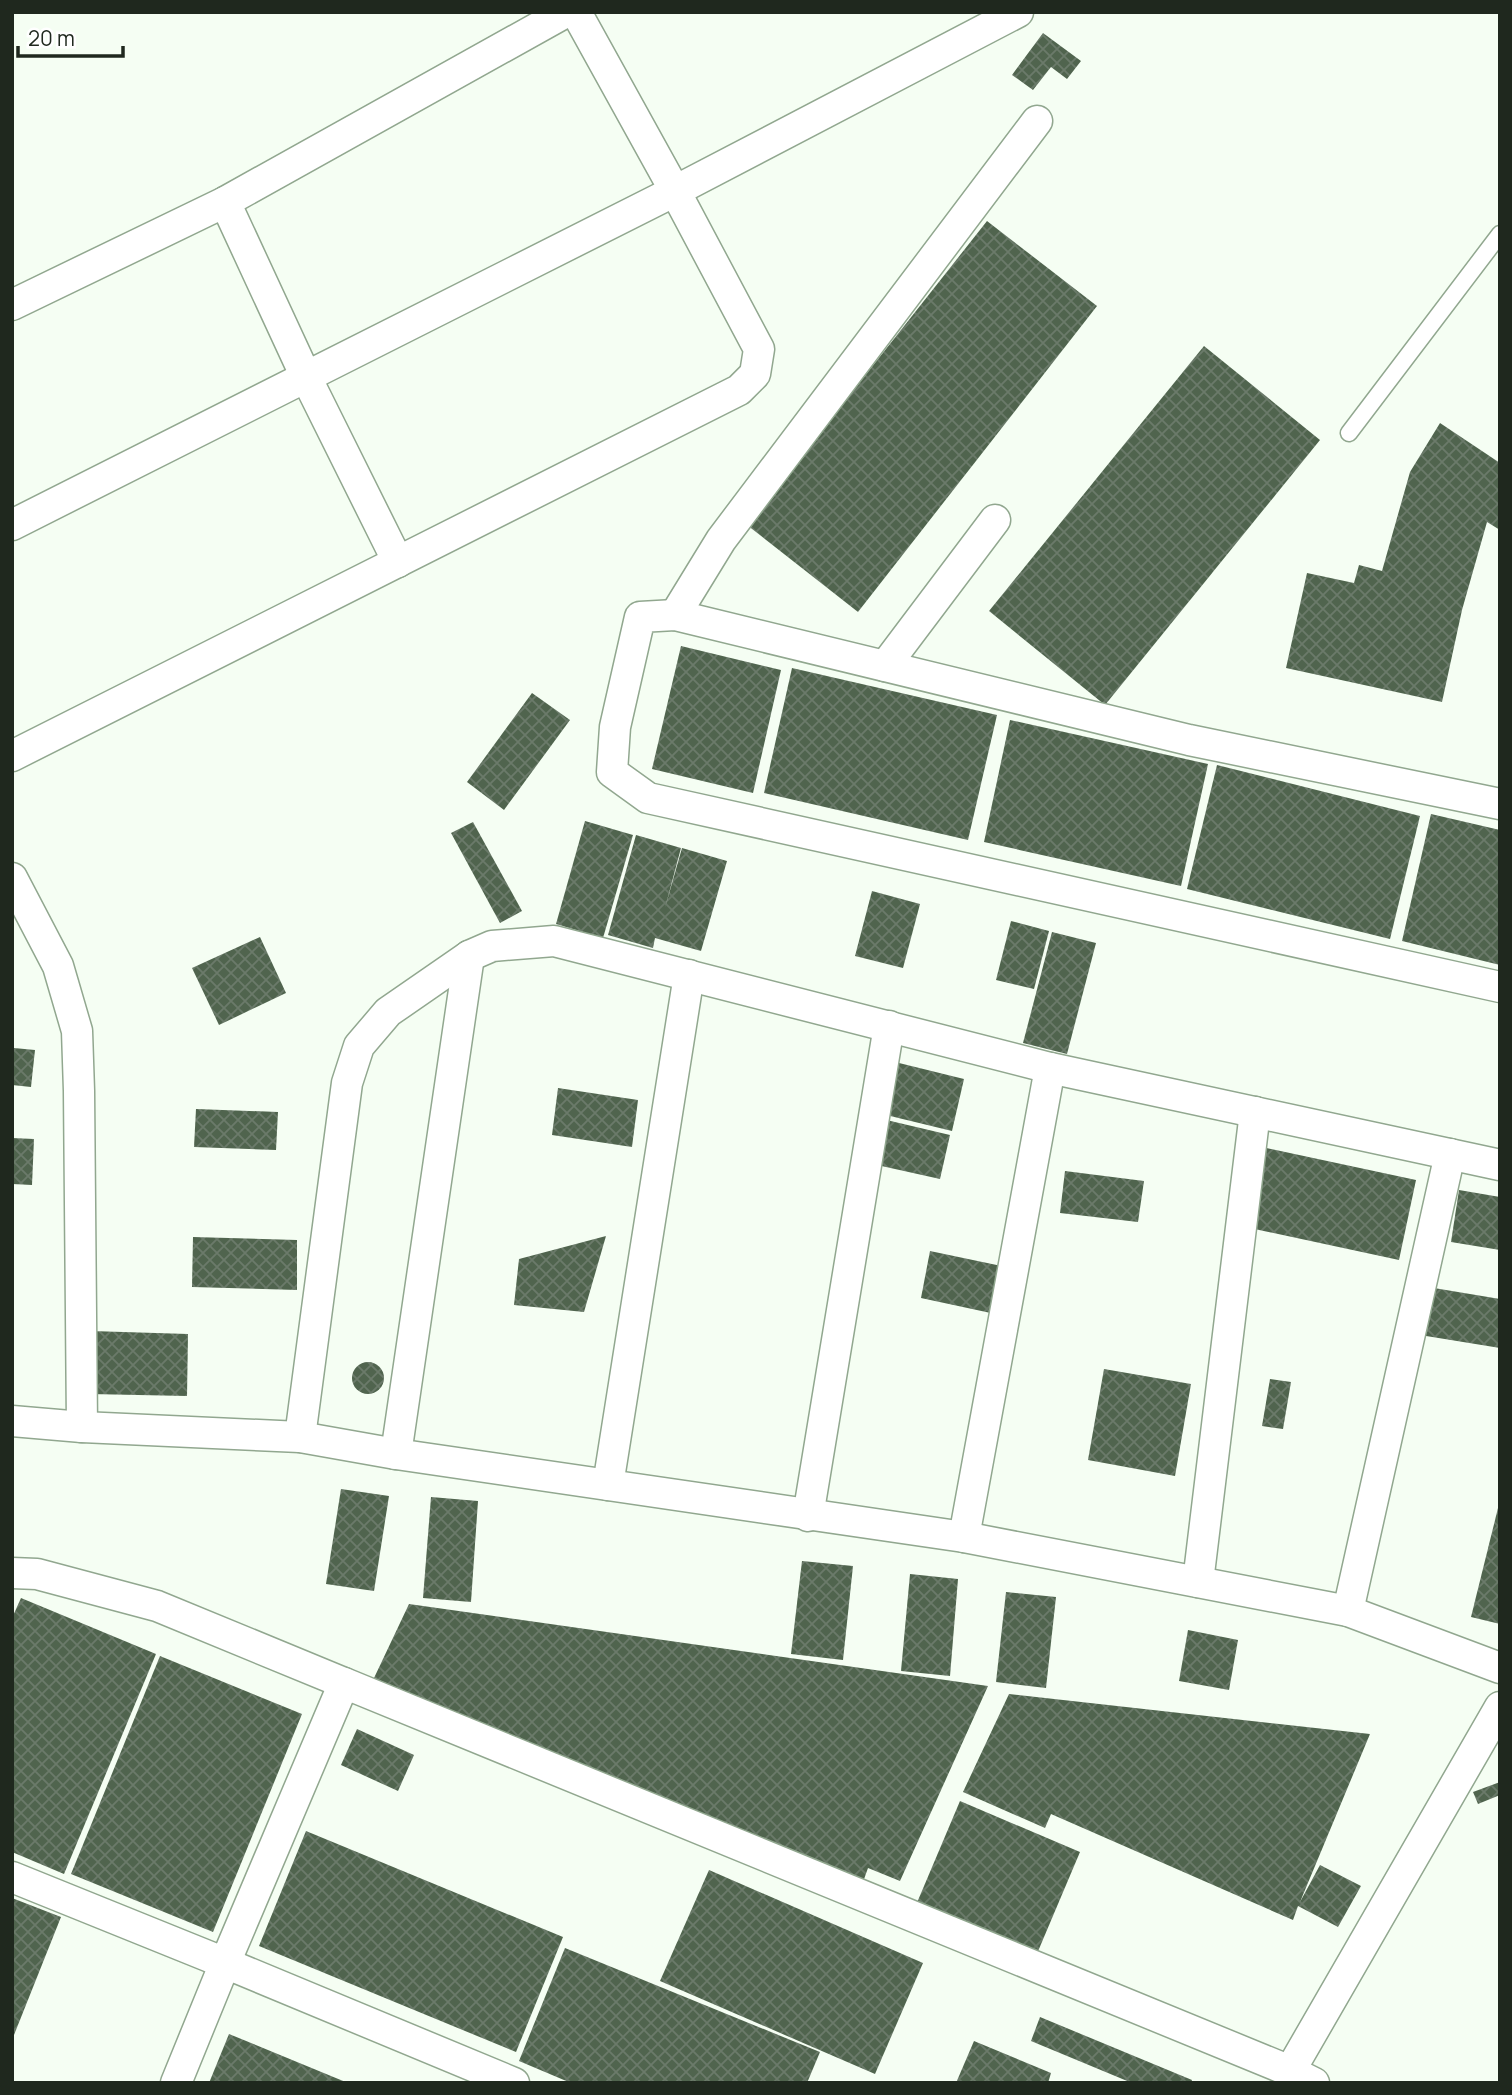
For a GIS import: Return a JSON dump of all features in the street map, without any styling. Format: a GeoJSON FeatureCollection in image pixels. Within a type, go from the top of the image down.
{"type":"FeatureCollection","features":[{"type":"Feature","properties":{"kind":"street"},"geometry":{"type":"LineString","coordinates":[[12,305],[225,202],[566,12]]}},
{"type":"Feature","properties":{"kind":"street"},"geometry":{"type":"LineString","coordinates":[[12,756],[739,390],[755,374],[759,349],[576,12]]}},
{"type":"Feature","properties":{"kind":"street"},"geometry":{"type":"LineString","coordinates":[[12,525],[675,191],[1018,12]]}},
{"type":"Feature","properties":{"kind":"street"},"geometry":{"type":"LineString","coordinates":[[675,615],[721,540],[1037,121]]}},
{"type":"Feature","properties":{"kind":"street"},"geometry":{"type":"LineString","coordinates":[[225,202],[306,377],[398,562]]}},
{"type":"Feature","properties":{"kind":"street"},"geometry":{"type":"LineString","coordinates":[[886,666],[995,520]]}},
{"type":"Feature","properties":{"kind":"street"},"geometry":{"type":"LineString","coordinates":[[1500,804],[1189,740],[675,615],[640,617],[615,727],[612,772],[648,798],[1500,987]]}},
{"type":"Feature","properties":{"kind":"street"},"geometry":{"type":"LineString","coordinates":[[12,878],[58,966],[77,1031],[82,1427]]}},
{"type":"Feature","properties":{"kind":"street"},"geometry":{"type":"LineString","coordinates":[[300,1437],[346,1083],[359,1046],[388,1012],[470,956],[492,946],[554,941],[1051,1068],[1500,1165]]}},
{"type":"Feature","properties":{"kind":"street"},"geometry":{"type":"LineString","coordinates":[[396,1454],[470,956]]}},
{"type":"Feature","properties":{"kind":"street"},"geometry":{"type":"LineString","coordinates":[[608,1485],[689,975]]}},
{"type":"Feature","properties":{"kind":"street"},"geometry":{"type":"LineString","coordinates":[[808,1516],[889,1026]]}},
{"type":"Feature","properties":{"kind":"street"},"geometry":{"type":"LineString","coordinates":[[964,1538],[1051,1068]]}},
{"type":"Feature","properties":{"kind":"street"},"geometry":{"type":"LineString","coordinates":[[1198,1582],[1255,1112]]}},
{"type":"Feature","properties":{"kind":"street"},"geometry":{"type":"LineString","coordinates":[[1348,1611],[1450,1154]]}},
{"type":"Feature","properties":{"kind":"street"},"geometry":{"type":"LineString","coordinates":[[12,1421],[82,1427],[300,1437],[396,1454],[964,1538],[1348,1611],[1500,1668]]}},
{"type":"Feature","properties":{"kind":"street"},"geometry":{"type":"LineString","coordinates":[[12,1573],[37,1574],[157,1606],[1302,2077],[1500,1707]]}},
{"type":"Feature","properties":{"kind":"street"},"geometry":{"type":"LineString","coordinates":[[176,2083],[344,1683]]}},
{"type":"Feature","properties":{"kind":"street"},"geometry":{"type":"LineString","coordinates":[[12,1877],[514,2083]]}},
{"type":"Feature","properties":{"kind":"lane"},"geometry":{"type":"LineString","coordinates":[[1349,433],[1500,234]]}},
{"type":"Feature","properties":{"kind":"building"},"geometry":{"type":"Polygon","coordinates":[[[1043,33],[1081,61],[1067,79],[1051,67],[1033,90],[1012,75],[1043,33]]]}},
{"type":"Feature","properties":{"kind":"building"},"geometry":{"type":"Polygon","coordinates":[[[987,221],[1097,306],[858,612],[747,525],[987,221]]]}},
{"type":"Feature","properties":{"kind":"building"},"geometry":{"type":"Polygon","coordinates":[[[1204,346],[1320,440],[1105,705],[989,611],[1204,346]]]}},
{"type":"Feature","properties":{"kind":"building"},"geometry":{"type":"Polygon","coordinates":[[[1440,423],[1500,463],[1500,530],[1487,522],[1462,610],[1442,702],[1286,668],[1307,573],[1354,583],[1359,565],[1382,571],[1410,472],[1440,423]]]}},
{"type":"Feature","properties":{"kind":"building"},"geometry":{"type":"Polygon","coordinates":[[[681,646],[781,670],[753,793],[652,769],[681,646]]]}},
{"type":"Feature","properties":{"kind":"building"},"geometry":{"type":"Polygon","coordinates":[[[792,668],[997,715],[968,840],[764,793],[792,668]]]}},
{"type":"Feature","properties":{"kind":"building"},"geometry":{"type":"Polygon","coordinates":[[[532,693],[570,720],[504,810],[467,782],[532,693]]]}},
{"type":"Feature","properties":{"kind":"building"},"geometry":{"type":"Polygon","coordinates":[[[1010,720],[1208,764],[1181,886],[984,842],[1010,720]]]}},
{"type":"Feature","properties":{"kind":"building"},"geometry":{"type":"Polygon","coordinates":[[[1217,765],[1420,816],[1390,939],[1187,889],[1217,765]]]}},
{"type":"Feature","properties":{"kind":"building"},"geometry":{"type":"Polygon","coordinates":[[[1431,814],[1500,830],[1500,965],[1402,941],[1431,814]]]}},
{"type":"Feature","properties":{"kind":"building"},"geometry":{"type":"Polygon","coordinates":[[[585,821],[633,835],[603,938],[556,924],[585,821]]]}},
{"type":"Feature","properties":{"kind":"building"},"geometry":{"type":"Polygon","coordinates":[[[473,822],[522,911],[500,923],[451,833],[473,822]]]}},
{"type":"Feature","properties":{"kind":"building"},"geometry":{"type":"Polygon","coordinates":[[[636,835],[681,848],[665,908],[682,848],[727,861],[701,951],[655,938],[653,948],[608,935],[636,835]]]}},
{"type":"Feature","properties":{"kind":"building"},"geometry":{"type":"Polygon","coordinates":[[[872,891],[920,904],[903,968],[855,956],[872,891]]]}},
{"type":"Feature","properties":{"kind":"building"},"geometry":{"type":"Polygon","coordinates":[[[1011,921],[1049,931],[1034,989],[996,980],[1011,921]]]}},
{"type":"Feature","properties":{"kind":"building"},"geometry":{"type":"Polygon","coordinates":[[[1052,932],[1096,943],[1067,1054],[1023,1043],[1052,932]]]}},
{"type":"Feature","properties":{"kind":"building"},"geometry":{"type":"Polygon","coordinates":[[[260,937],[286,993],[219,1025],[192,968],[260,937]]]}},
{"type":"Feature","properties":{"kind":"building"},"geometry":{"type":"Polygon","coordinates":[[[14,1048],[35,1050],[31,1087],[12,1085],[14,1048]]]}},
{"type":"Feature","properties":{"kind":"building"},"geometry":{"type":"Polygon","coordinates":[[[895,1062],[964,1079],[952,1131],[882,1114],[895,1062]]]}},
{"type":"Feature","properties":{"kind":"building"},"geometry":{"type":"Polygon","coordinates":[[[558,1088],[638,1100],[632,1147],[552,1135],[558,1088]]]}},
{"type":"Feature","properties":{"kind":"building"},"geometry":{"type":"Polygon","coordinates":[[[196,1109],[278,1112],[276,1150],[194,1147],[196,1109]]]}},
{"type":"Feature","properties":{"kind":"building"},"geometry":{"type":"Polygon","coordinates":[[[878,1118],[950,1135],[940,1179],[868,1163],[878,1118]]]}},
{"type":"Feature","properties":{"kind":"building"},"geometry":{"type":"Polygon","coordinates":[[[12,1138],[34,1139],[32,1185],[12,1184],[12,1138]]]}},
{"type":"Feature","properties":{"kind":"building"},"geometry":{"type":"Polygon","coordinates":[[[1262,1147],[1416,1180],[1399,1260],[1245,1227],[1262,1147]]]}},
{"type":"Feature","properties":{"kind":"building"},"geometry":{"type":"Polygon","coordinates":[[[1065,1171],[1144,1181],[1138,1222],[1060,1213],[1065,1171]]]}},
{"type":"Feature","properties":{"kind":"building"},"geometry":{"type":"Polygon","coordinates":[[[1459,1190],[1500,1197],[1500,1250],[1451,1242],[1459,1190]]]}},
{"type":"Feature","properties":{"kind":"building"},"geometry":{"type":"Polygon","coordinates":[[[606,1236],[584,1312],[514,1305],[519,1259],[606,1236]]]}},
{"type":"Feature","properties":{"kind":"building"},"geometry":{"type":"Polygon","coordinates":[[[193,1237],[297,1240],[297,1290],[192,1287],[193,1237]]]}},
{"type":"Feature","properties":{"kind":"building"},"geometry":{"type":"Polygon","coordinates":[[[930,1251],[1011,1268],[1000,1315],[921,1298],[930,1251]]]}},
{"type":"Feature","properties":{"kind":"building"},"geometry":{"type":"Polygon","coordinates":[[[1428,1287],[1500,1299],[1500,1348],[1420,1335],[1428,1287]]]}},
{"type":"Feature","properties":{"kind":"building"},"geometry":{"type":"Polygon","coordinates":[[[91,1331],[188,1334],[187,1396],[89,1394],[91,1331]]]}},
{"type":"Feature","properties":{"kind":"building"},"geometry":{"type":"Polygon","coordinates":[[[368,1362],[379,1367],[384,1378],[379,1389],[368,1394],[357,1389],[352,1378],[357,1367],[368,1362]]]}},
{"type":"Feature","properties":{"kind":"building"},"geometry":{"type":"Polygon","coordinates":[[[1104,1369],[1191,1384],[1175,1476],[1088,1460],[1104,1369]]]}},
{"type":"Feature","properties":{"kind":"building"},"geometry":{"type":"Polygon","coordinates":[[[1270,1379],[1291,1382],[1283,1429],[1262,1426],[1270,1379]]]}},
{"type":"Feature","properties":{"kind":"building"},"geometry":{"type":"Polygon","coordinates":[[[341,1489],[389,1496],[374,1591],[326,1584],[341,1489]]]}},
{"type":"Feature","properties":{"kind":"building"},"geometry":{"type":"Polygon","coordinates":[[[431,1497],[478,1501],[471,1602],[423,1598],[431,1497]]]}},
{"type":"Feature","properties":{"kind":"building"},"geometry":{"type":"Polygon","coordinates":[[[1500,1505],[1500,1624],[1471,1617],[1500,1505]]]}},
{"type":"Feature","properties":{"kind":"building"},"geometry":{"type":"Polygon","coordinates":[[[802,1561],[853,1566],[843,1660],[791,1654],[802,1561]]]}},
{"type":"Feature","properties":{"kind":"building"},"geometry":{"type":"Polygon","coordinates":[[[910,1574],[958,1579],[950,1676],[901,1671],[910,1574]]]}},
{"type":"Feature","properties":{"kind":"building"},"geometry":{"type":"Polygon","coordinates":[[[1006,1592],[1056,1597],[1046,1688],[996,1682],[1006,1592]]]}},
{"type":"Feature","properties":{"kind":"building"},"geometry":{"type":"Polygon","coordinates":[[[21,1598],[156,1654],[64,1874],[12,1852],[12,1618],[21,1598]]]}},
{"type":"Feature","properties":{"kind":"building"},"geometry":{"type":"Polygon","coordinates":[[[409,1604],[988,1686],[900,1881],[868,1868],[863,1882],[374,1678],[409,1604]]]}},
{"type":"Feature","properties":{"kind":"building"},"geometry":{"type":"Polygon","coordinates":[[[1188,1630],[1238,1640],[1229,1690],[1179,1681],[1188,1630]]]}},
{"type":"Feature","properties":{"kind":"building"},"geometry":{"type":"Polygon","coordinates":[[[160,1656],[302,1714],[213,1932],[71,1874],[160,1656]]]}},
{"type":"Feature","properties":{"kind":"building"},"geometry":{"type":"Polygon","coordinates":[[[1009,1694],[1370,1734],[1300,1902],[1320,1865],[1361,1886],[1338,1927],[1298,1906],[1293,1920],[1051,1814],[1045,1828],[963,1792],[1009,1694]]]}},
{"type":"Feature","properties":{"kind":"building"},"geometry":{"type":"Polygon","coordinates":[[[357,1729],[414,1755],[398,1791],[341,1765],[357,1729]]]}},
{"type":"Feature","properties":{"kind":"building"},"geometry":{"type":"Polygon","coordinates":[[[1500,1782],[1500,1795],[1478,1804],[1473,1792],[1500,1782]]]}},
{"type":"Feature","properties":{"kind":"building"},"geometry":{"type":"Polygon","coordinates":[[[960,1801],[1080,1852],[1036,1956],[916,1905],[960,1801]]]}},
{"type":"Feature","properties":{"kind":"building"},"geometry":{"type":"Polygon","coordinates":[[[306,1831],[563,1937],[516,2052],[259,1946],[306,1831]]]}},
{"type":"Feature","properties":{"kind":"building"},"geometry":{"type":"Polygon","coordinates":[[[709,1870],[923,1963],[875,2074],[660,1981],[709,1870]]]}},
{"type":"Feature","properties":{"kind":"building"},"geometry":{"type":"Polygon","coordinates":[[[12,1898],[61,1917],[12,2040],[12,1898]]]}},
{"type":"Feature","properties":{"kind":"building"},"geometry":{"type":"Polygon","coordinates":[[[565,1948],[820,2052],[807,2083],[571,2083],[519,2061],[565,1948]]]}},
{"type":"Feature","properties":{"kind":"building"},"geometry":{"type":"Polygon","coordinates":[[[1040,2017],[1192,2080],[1191,2083],[1132,2083],[1031,2041],[1040,2017]]]}},
{"type":"Feature","properties":{"kind":"building"},"geometry":{"type":"Polygon","coordinates":[[[229,2034],[348,2083],[209,2083],[229,2034]]]}},
{"type":"Feature","properties":{"kind":"building"},"geometry":{"type":"Polygon","coordinates":[[[974,2041],[1051,2073],[1048,2083],[956,2083],[974,2041]]]}}]}
